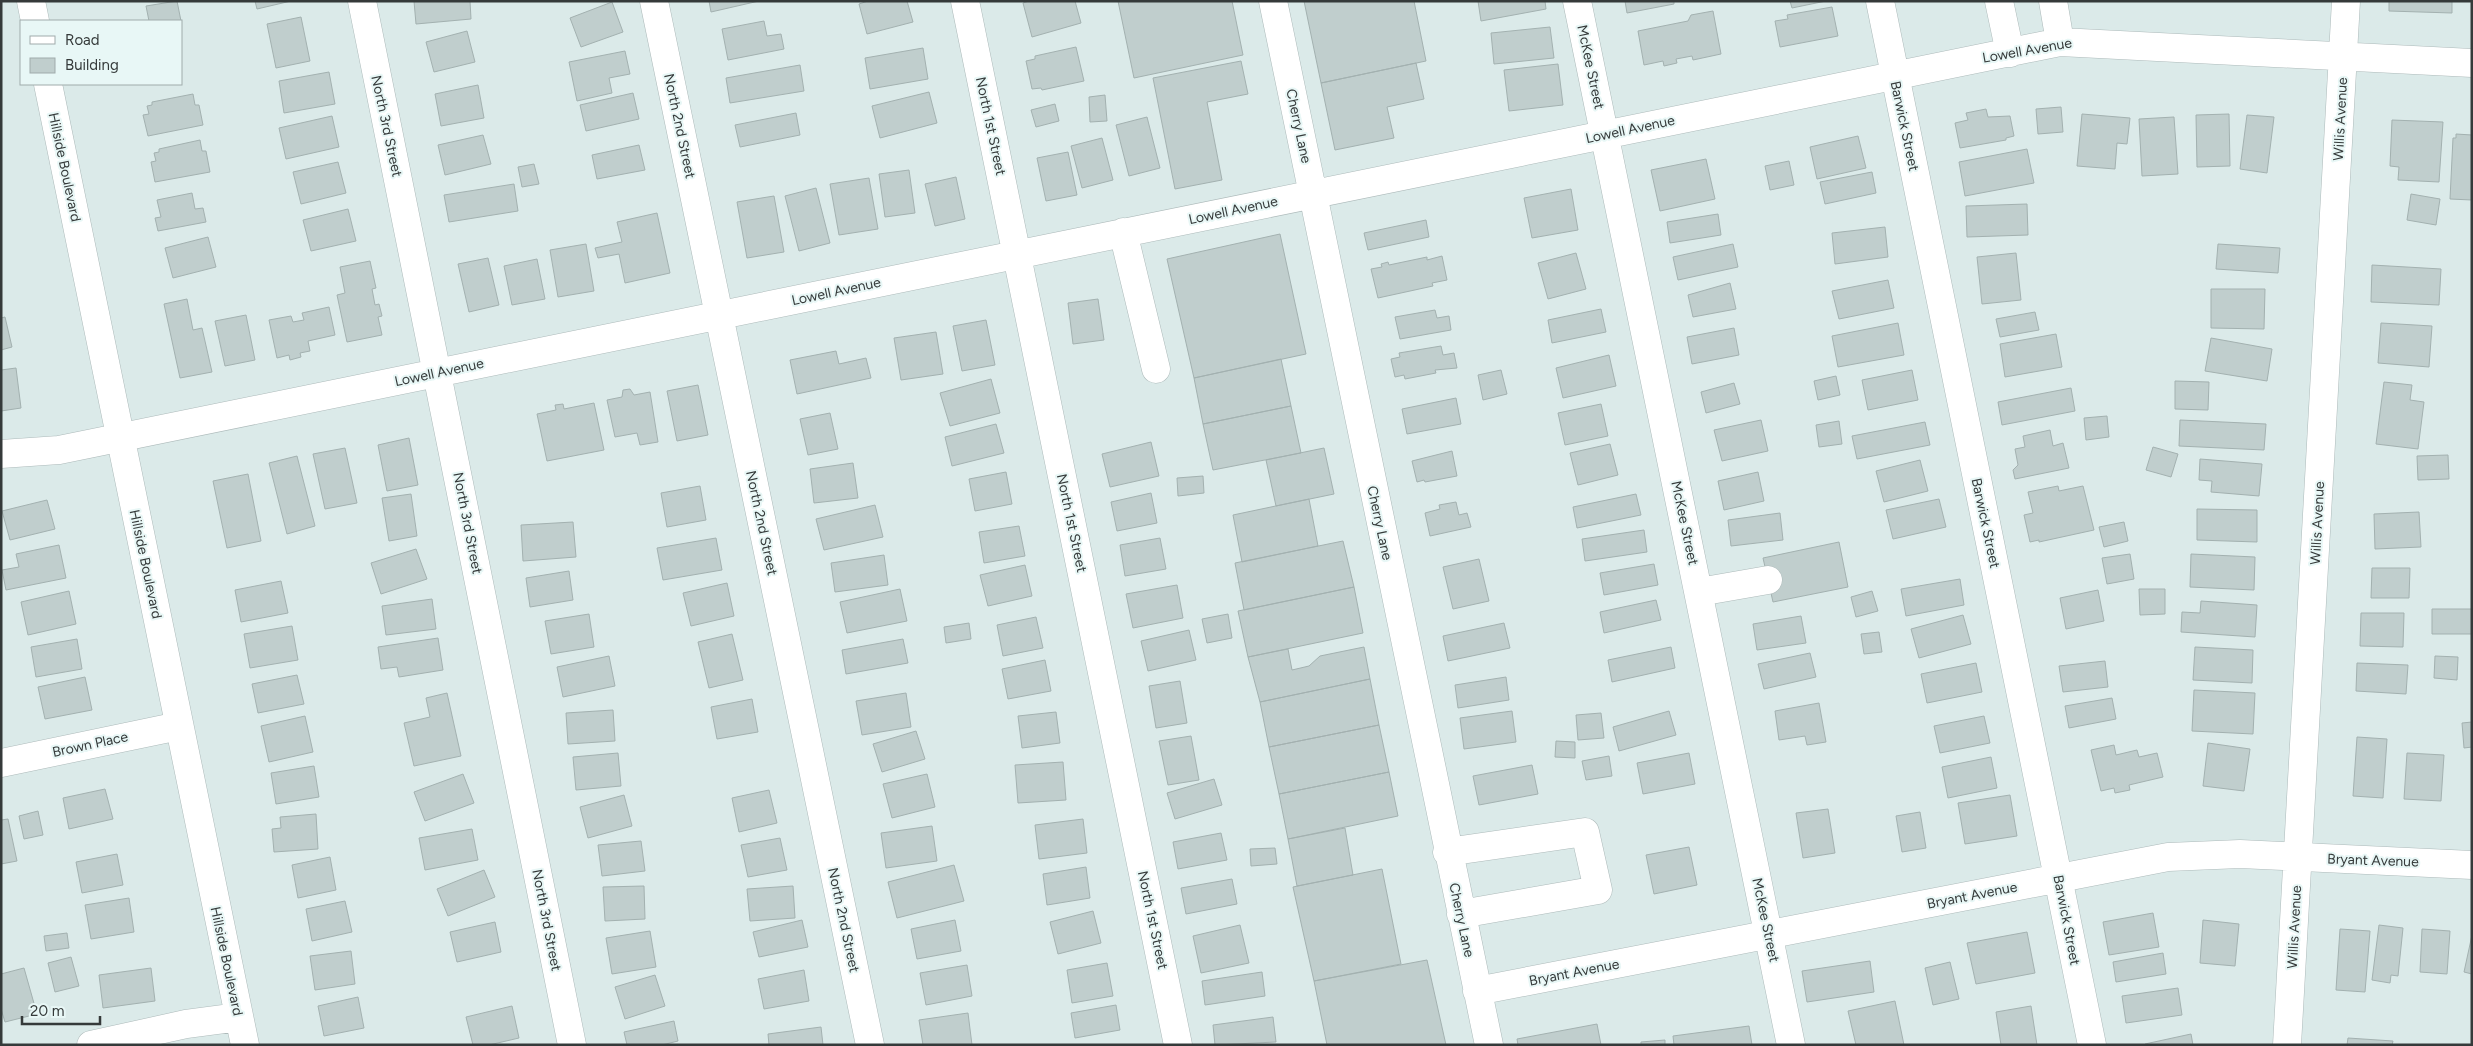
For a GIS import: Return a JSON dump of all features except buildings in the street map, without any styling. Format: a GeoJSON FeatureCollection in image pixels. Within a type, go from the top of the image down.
{"type":"FeatureCollection","features":[{"type":"Feature","properties":{"kind":"street"},"geometry":{"type":"LineString","coordinates":[[31,1],[35,20]]}},
{"type":"Feature","properties":{"kind":"street","name":"North 3rd Street"},"geometry":{"type":"LineString","coordinates":[[362,1],[572,1045]]}},
{"type":"Feature","properties":{"kind":"street","name":"North 2nd Street"},"geometry":{"type":"LineString","coordinates":[[654,1],[870,1045]]}},
{"type":"Feature","properties":{"kind":"street","name":"North 1st Street"},"geometry":{"type":"LineString","coordinates":[[965,1],[1178,1045]]}},
{"type":"Feature","properties":{"kind":"street","name":"Cherry Lane"},"geometry":{"type":"LineString","coordinates":[[1273,1],[1488,1045]]}},
{"type":"Feature","properties":{"kind":"street","name":"McKee Street"},"geometry":{"type":"LineString","coordinates":[[1577,1],[1792,1045]]}},
{"type":"Feature","properties":{"kind":"street","name":"Barwick Street"},"geometry":{"type":"LineString","coordinates":[[1880,1],[2092,1045]]}},
{"type":"Feature","properties":{"kind":"street"},"geometry":{"type":"LineString","coordinates":[[1999,1],[2010,53]]}},
{"type":"Feature","properties":{"kind":"street"},"geometry":{"type":"LineString","coordinates":[[2053,1],[2060,42]]}},
{"type":"Feature","properties":{"kind":"street","name":"Willis Avenue"},"geometry":{"type":"LineString","coordinates":[[2288,1045],[2346,1]]}},
{"type":"Feature","properties":{"kind":"street","name":"Lowell Avenue"},"geometry":{"type":"LineString","coordinates":[[1,454],[59,450],[2060,42],[2472,63]]}},
{"type":"Feature","properties":{"kind":"street","name":"Hillside Boulevard"},"geometry":{"type":"LineString","coordinates":[[48,85],[245,1045]]}},
{"type":"Feature","properties":{"kind":"street"},"geometry":{"type":"LineString","coordinates":[[1123,232],[1156,369]]}},
{"type":"Feature","properties":{"kind":"street"},"geometry":{"type":"LineString","coordinates":[[1699,592],[1768,580]]}},
{"type":"Feature","properties":{"kind":"street","name":"Brown Place"},"geometry":{"type":"LineString","coordinates":[[1,763],[179,726]]}},
{"type":"Feature","properties":{"kind":"street"},"geometry":{"type":"LineString","coordinates":[[1447,852],[1585,832],[1598,890],[1462,914]]}},
{"type":"Feature","properties":{"kind":"street","name":"Bryant Avenue"},"geometry":{"type":"LineString","coordinates":[[1477,991],[2168,857],[2240,854],[2298,858],[2358,858],[2472,865]]}},
{"type":"Feature","properties":{"kind":"street"},"geometry":{"type":"LineString","coordinates":[[91,1045],[186,1024],[239,1017]]}}]}
